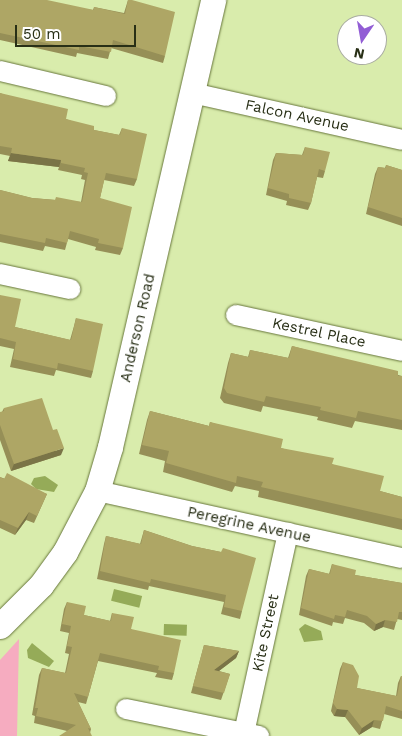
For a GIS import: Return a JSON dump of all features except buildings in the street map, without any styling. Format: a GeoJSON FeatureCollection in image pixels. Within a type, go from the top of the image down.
{"type":"FeatureCollection","features":[{"type":"Feature","properties":{"kind":"street","name":"Anderson Road"},"geometry":{"type":"LineString","coordinates":[[0,626],[41,585],[65,552],[96,491],[110,447],[213,0]]}},
{"type":"Feature","properties":{"kind":"street"},"geometry":{"type":"LineString","coordinates":[[0,71],[106,96]]}},
{"type":"Feature","properties":{"kind":"street","name":"Falcon Avenue"},"geometry":{"type":"LineString","coordinates":[[192,93],[402,140]]}},
{"type":"Feature","properties":{"kind":"street"},"geometry":{"type":"LineString","coordinates":[[0,274],[70,289]]}},
{"type":"Feature","properties":{"kind":"street","name":"Kestrel Place"},"geometry":{"type":"LineString","coordinates":[[236,315],[402,351]]}},
{"type":"Feature","properties":{"kind":"street","name":"Peregrine Avenue"},"geometry":{"type":"LineString","coordinates":[[96,491],[402,558]]}},
{"type":"Feature","properties":{"kind":"street","name":"Kite Street"},"geometry":{"type":"LineString","coordinates":[[252,734],[288,533]]}},
{"type":"Feature","properties":{"kind":"street"},"geometry":{"type":"LineString","coordinates":[[126,709],[252,734]]}},
{"type":"Feature","properties":{"kind":"shaded area"},"geometry":{"type":"Polygon","coordinates":[[[45,476],[58,485],[54,492],[36,489],[31,484],[34,478],[45,476]]]}},
{"type":"Feature","properties":{"kind":"shaded area"},"geometry":{"type":"Polygon","coordinates":[[[114,589],[142,596],[139,608],[111,601],[114,589]]]}},
{"type":"Feature","properties":{"kind":"shaded area"},"geometry":{"type":"Polygon","coordinates":[[[164,624],[187,625],[187,636],[164,635],[164,624]]]}},
{"type":"Feature","properties":{"kind":"shaded area"},"geometry":{"type":"Polygon","coordinates":[[[305,624],[321,631],[323,640],[304,642],[299,629],[305,624]]]}},
{"type":"Feature","properties":{"kind":"shaded area"},"geometry":{"type":"Polygon","coordinates":[[[19,639],[17,736],[0,736],[0,660],[19,639]]]}},
{"type":"Feature","properties":{"kind":"shaded area"},"geometry":{"type":"Polygon","coordinates":[[[32,643],[54,661],[49,667],[28,658],[27,650],[32,643]]]}}]}
